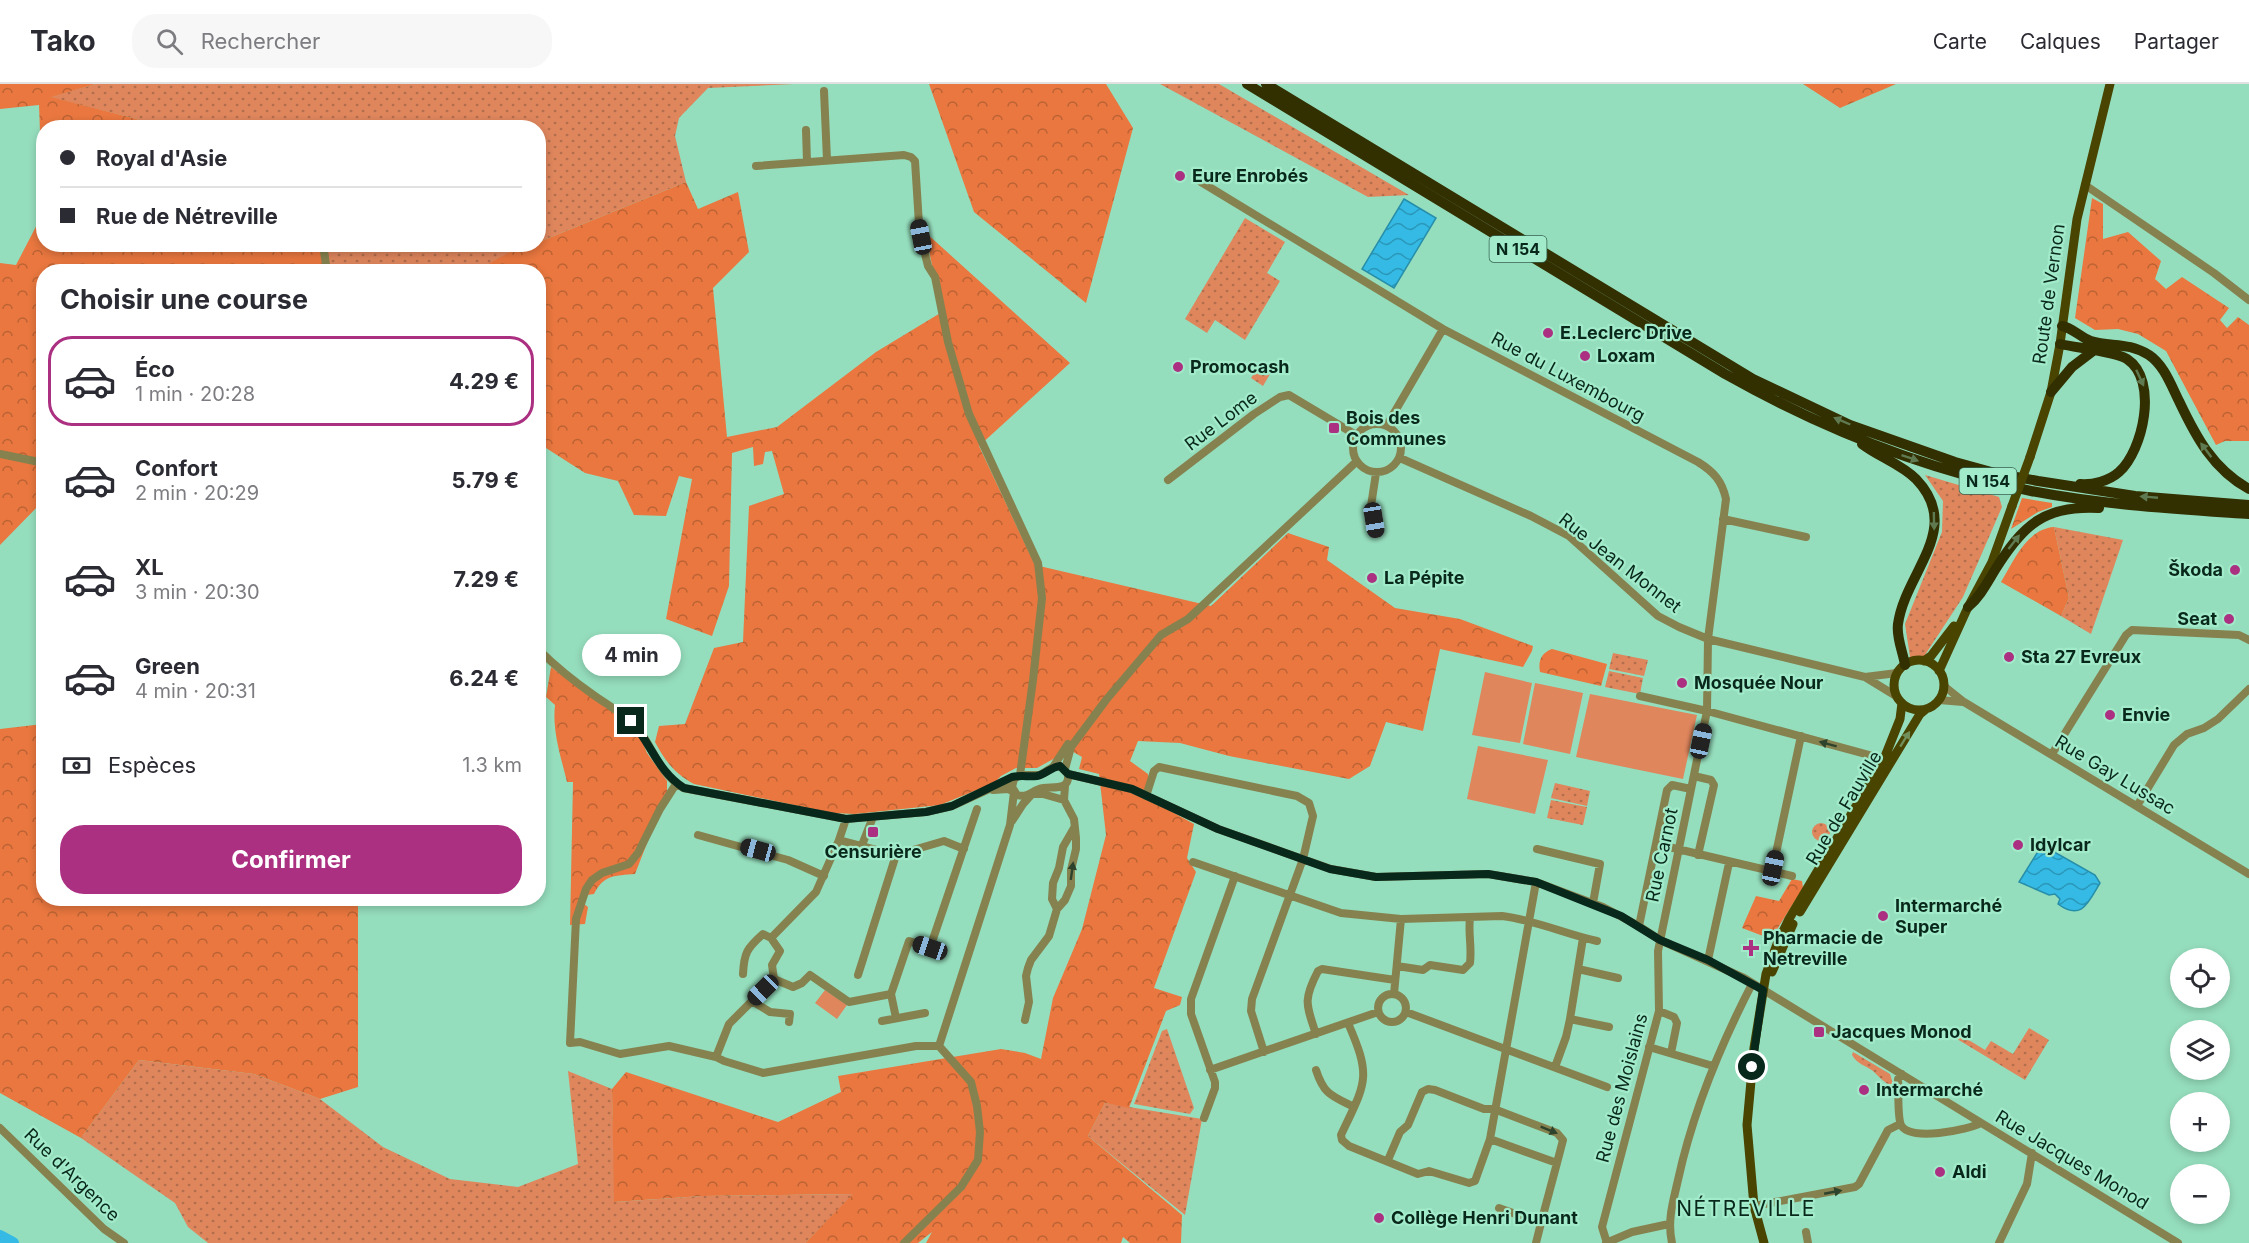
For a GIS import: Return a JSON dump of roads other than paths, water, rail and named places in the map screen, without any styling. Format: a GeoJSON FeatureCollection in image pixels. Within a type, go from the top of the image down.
{"type":"FeatureCollection","features":[{"type":"Feature","properties":{"kind":"highway","name":"N 154"},"geometry":{"type":"LineString","coordinates":[[1247,84],[1725,374],[1791,409],[1855,438],[1931,465],[2031,490],[2126,505],[2249,514]]}},
{"type":"Feature","properties":{"kind":"highway","name":"N 154"},"geometry":{"type":"LineString","coordinates":[[1266,84],[1753,379],[1801,404],[1883,437],[1975,467],[2038,481],[2134,496],[2249,505]]}},
{"type":"Feature","properties":{"kind":"highway"},"geometry":{"type":"LineString","coordinates":[[2062,326],[2091,341],[2134,347],[2150,356],[2160,365],[2202,446],[2220,468],[2249,489]]}},
{"type":"Feature","properties":{"kind":"highway"},"geometry":{"type":"LineString","coordinates":[[2038,481],[2084,484],[2100,482],[2118,473],[2127,463],[2145,415],[2146,398],[2139,373],[2129,360],[2115,354],[2060,344]]}},
{"type":"Feature","properties":{"kind":"highway"},"geometry":{"type":"LineString","coordinates":[[2050,392],[2072,367],[2093,351]]}},
{"type":"Feature","properties":{"kind":"highway"},"geometry":{"type":"LineString","coordinates":[[1855,438],[1915,478],[1933,503],[1936,528],[1901,610],[1898,625],[1901,669]]}},
{"type":"Feature","properties":{"kind":"highway"},"geometry":{"type":"LineString","coordinates":[[1968,607],[1977,599],[2012,544],[2037,519],[2057,510],[2126,505]]}},
{"type":"Feature","properties":{"kind":"main road","name":"Route de Vernon"},"geometry":{"type":"LineString","coordinates":[[1968,607],[1992,561],[2030,457],[2050,392],[2060,344],[2071,252],[2110,84]]}},
{"type":"Feature","properties":{"kind":"main road"},"geometry":{"type":"LineString","coordinates":[[1924,661],[1942,642],[1968,607]]}},
{"type":"Feature","properties":{"kind":"main road"},"geometry":{"type":"LineString","coordinates":[[1940,671],[1968,607]]}},
{"type":"Feature","properties":{"kind":"main road"},"geometry":{"type":"LineString","coordinates":[[1924,661],[1940,671],[1944,686],[1939,700],[1926,709],[1913,710],[1899,700],[1895,681],[1901,669],[1911,662],[1924,661]]}},
{"type":"Feature","properties":{"kind":"main road","name":"Rue de Fauville"},"geometry":{"type":"LineString","coordinates":[[1764,1243],[1754,1206],[1747,1125],[1754,1048],[1767,970],[1790,919],[1884,759],[1900,719],[1899,700]]}},
{"type":"Feature","properties":{"kind":"main road","name":"Rue de Fauville"},"geometry":{"type":"LineString","coordinates":[[1763,990],[1793,923],[1920,714],[1926,709]]}},
{"type":"Feature","properties":{"kind":"street"},"geometry":{"type":"LineString","coordinates":[[824,91],[827,160]]}},
{"type":"Feature","properties":{"kind":"street"},"geometry":{"type":"LineString","coordinates":[[806,130],[807,162]]}},
{"type":"Feature","properties":{"kind":"street"},"geometry":{"type":"LineString","coordinates":[[756,166],[904,156],[911,157],[915,161],[917,206],[924,250],[928,266],[934,277],[948,342],[969,414],[1038,563],[1042,598],[1020,775],[1014,779],[1012,787],[1014,792],[1010,825],[939,1046]]}},
{"type":"Feature","properties":{"kind":"street","name":"Rue du Luxembourg"},"geometry":{"type":"LineString","coordinates":[[1201,182],[1443,329],[1713,472],[1723,485],[1726,499],[1708,639],[1707,711]]}},
{"type":"Feature","properties":{"kind":"street"},"geometry":{"type":"LineString","coordinates":[[2085,185],[2214,273],[2249,300]]}},
{"type":"Feature","properties":{"kind":"street"},"geometry":{"type":"LineString","coordinates":[[1387,425],[1443,329]]}},
{"type":"Feature","properties":{"kind":"street","name":"Rue Lome"},"geometry":{"type":"LineString","coordinates":[[1168,480],[1280,397],[1289,395],[1356,435]]}},
{"type":"Feature","properties":{"kind":"street"},"geometry":{"type":"LineString","coordinates":[[1374,423],[1387,425],[1395,431],[1401,443],[1400,458],[1388,471],[1376,473],[1363,469],[1356,462],[1352,446],[1356,435],[1361,429],[1374,423]]}},
{"type":"Feature","properties":{"kind":"street"},"geometry":{"type":"LineString","coordinates":[[0,454],[36,461]]}},
{"type":"Feature","properties":{"kind":"street","name":"Rue Jean Monnet"},"geometry":{"type":"LineString","coordinates":[[1400,458],[1569,536],[1658,616],[1708,639],[1865,677],[1899,700]]}},
{"type":"Feature","properties":{"kind":"street"},"geometry":{"type":"LineString","coordinates":[[1024,1020],[1029,1002],[1026,976],[1028,968],[1049,936],[1057,909],[1065,900],[1071,886],[1071,870],[1076,849],[1074,819],[1064,800],[1065,786],[1069,780],[1066,772],[1071,747],[1161,635],[1188,619],[1356,462]]}},
{"type":"Feature","properties":{"kind":"street"},"geometry":{"type":"LineString","coordinates":[[1376,473],[1371,506],[1376,534]]}},
{"type":"Feature","properties":{"kind":"street"},"geometry":{"type":"LineString","coordinates":[[1724,519],[1806,537]]}},
{"type":"Feature","properties":{"kind":"street"},"geometry":{"type":"LineString","coordinates":[[2052,754],[2126,635],[2132,630],[2239,635],[2249,640]]}},
{"type":"Feature","properties":{"kind":"street"},"geometry":{"type":"LineString","coordinates":[[546,656],[564,673],[631,721],[644,737],[659,766],[676,784],[695,791],[846,819],[926,812],[952,806],[1020,775],[1040,775],[1053,767],[1076,734],[1090,721]]}},
{"type":"Feature","properties":{"kind":"street","name":"Rue Jean Monnet"},"geometry":{"type":"LineString","coordinates":[[1865,677],[1901,669]]}},
{"type":"Feature","properties":{"kind":"street","name":"Rue Gay Lussac"},"geometry":{"type":"LineString","coordinates":[[1944,686],[1965,702],[2249,874]]}},
{"type":"Feature","properties":{"kind":"street"},"geometry":{"type":"LineString","coordinates":[[2137,806],[2174,745],[2187,734],[2204,728],[2218,719],[2249,689]]}},
{"type":"Feature","properties":{"kind":"street"},"geometry":{"type":"LineString","coordinates":[[1640,696],[1707,711],[1884,759]]}},
{"type":"Feature","properties":{"kind":"street","name":"Rue Gay Lussac"},"geometry":{"type":"LineString","coordinates":[[1939,700],[1965,702]]}},
{"type":"Feature","properties":{"kind":"street","name":"Rue Carnot"},"geometry":{"type":"LineString","coordinates":[[1660,940],[1707,711]]}},
{"type":"Feature","properties":{"kind":"street"},"geometry":{"type":"LineString","coordinates":[[1772,872],[1800,736]]}},
{"type":"Feature","properties":{"kind":"street","name":"Rue Jacques Monod"},"geometry":{"type":"LineString","coordinates":[[1053,767],[1060,766],[1066,772],[1118,785],[1146,795],[1218,829],[1330,869],[1376,877],[1488,874],[1536,882],[1593,903],[1639,926],[1660,940],[1708,960],[1763,990],[2178,1243]]}},
{"type":"Feature","properties":{"kind":"street"},"geometry":{"type":"LineString","coordinates":[[1146,795],[1154,771],[1159,767],[1297,796],[1310,803],[1313,816],[1303,859],[1252,999],[1251,1011],[1264,1052]]}},
{"type":"Feature","properties":{"kind":"street","name":"Rue Carnot"},"geometry":{"type":"LineString","coordinates":[[1694,776],[1711,780],[1714,784],[1698,855]]}},
{"type":"Feature","properties":{"kind":"street"},"geometry":{"type":"LineString","coordinates":[[676,784],[660,808],[638,853],[629,864],[602,873],[592,880],[583,897],[576,918],[570,1043],[580,1042],[620,1054],[669,1046],[716,1057],[764,1073],[916,1046],[939,1046],[971,1082],[980,1132],[978,1160],[961,1187],[904,1243]]}},
{"type":"Feature","properties":{"kind":"street"},"geometry":{"type":"LineString","coordinates":[[1639,926],[1669,787],[1672,785],[1691,789]]}},
{"type":"Feature","properties":{"kind":"street"},"geometry":{"type":"LineString","coordinates":[[1010,825],[1032,794],[1041,788],[1065,786]]}},
{"type":"Feature","properties":{"kind":"street"},"geometry":{"type":"LineString","coordinates":[[987,791],[1008,789],[1023,797],[1043,794],[1064,800]]}},
{"type":"Feature","properties":{"kind":"street"},"geometry":{"type":"LineString","coordinates":[[896,1018],[891,994],[909,941],[930,948],[977,809]]}},
{"type":"Feature","properties":{"kind":"street"},"geometry":{"type":"LineString","coordinates":[[862,845],[873,817]]}},
{"type":"Feature","properties":{"kind":"street"},"geometry":{"type":"LineString","coordinates":[[771,938],[816,892],[846,819]]}},
{"type":"Feature","properties":{"kind":"street"},"geometry":{"type":"LineString","coordinates":[[1057,909],[1052,898],[1053,883],[1059,868],[1062,847],[1074,828]]}},
{"type":"Feature","properties":{"kind":"street"},"geometry":{"type":"LineString","coordinates":[[698,835],[788,860],[824,876]]}},
{"type":"Feature","properties":{"kind":"street"},"geometry":{"type":"LineString","coordinates":[[839,840],[896,855],[944,841],[964,849]]}},
{"type":"Feature","properties":{"kind":"street"},"geometry":{"type":"LineString","coordinates":[[1656,844],[1792,876]]}},
{"type":"Feature","properties":{"kind":"street"},"geometry":{"type":"LineString","coordinates":[[1537,849],[1600,864],[1593,903]]}},
{"type":"Feature","properties":{"kind":"street"},"geometry":{"type":"LineString","coordinates":[[858,975],[896,855]]}},
{"type":"Feature","properties":{"kind":"street"},"geometry":{"type":"LineString","coordinates":[[1193,862],[1341,914],[1401,919],[1502,916],[1529,920],[1597,941]]}},
{"type":"Feature","properties":{"kind":"street"},"geometry":{"type":"LineString","coordinates":[[1708,960],[1729,863]]}},
{"type":"Feature","properties":{"kind":"street"},"geometry":{"type":"LineString","coordinates":[[1204,1118],[1215,1088],[1191,1014],[1191,999],[1235,876]]}},
{"type":"Feature","properties":{"kind":"street"},"geometry":{"type":"LineString","coordinates":[[1347,1023],[1358,1047],[1364,1069],[1364,1082],[1341,1135],[1342,1140],[1349,1146],[1389,1160],[1418,1174],[1429,1171],[1468,1183],[1475,1181],[1490,1139],[1536,882]]}},
{"type":"Feature","properties":{"kind":"street"},"geometry":{"type":"LineString","coordinates":[[1396,966],[1423,970],[1430,965],[1462,969],[1470,963],[1472,944],[1468,936],[1470,918]]}},
{"type":"Feature","properties":{"kind":"street"},"geometry":{"type":"LineString","coordinates":[[1394,994],[1401,919]]}},
{"type":"Feature","properties":{"kind":"street"},"geometry":{"type":"LineString","coordinates":[[743,974],[744,958],[748,948],[763,934],[771,938],[780,951],[772,965],[774,979]]}},
{"type":"Feature","properties":{"kind":"street"},"geometry":{"type":"LineString","coordinates":[[1555,1067],[1566,1037],[1583,938]]}},
{"type":"Feature","properties":{"kind":"street","name":"Rue des Moislains"},"geometry":{"type":"LineString","coordinates":[[1606,1243],[1602,1227],[1659,1011],[1658,951],[1660,940]]}},
{"type":"Feature","properties":{"kind":"street"},"geometry":{"type":"LineString","coordinates":[[1578,969],[1618,978]]}},
{"type":"Feature","properties":{"kind":"street"},"geometry":{"type":"LineString","coordinates":[[1316,1034],[1306,1004],[1309,988],[1318,970],[1395,980]]}},
{"type":"Feature","properties":{"kind":"street"},"geometry":{"type":"LineString","coordinates":[[774,979],[793,987],[802,983],[810,975],[849,1002],[891,994]]}},
{"type":"Feature","properties":{"kind":"street"},"geometry":{"type":"LineString","coordinates":[[716,1057],[729,1024],[774,979]]}},
{"type":"Feature","properties":{"kind":"street"},"geometry":{"type":"LineString","coordinates":[[1672,1243],[1669,1224],[1685,1145],[1713,1066],[1752,984]]}},
{"type":"Feature","properties":{"kind":"street"},"geometry":{"type":"LineString","coordinates":[[1394,994],[1404,1000],[1406,1012],[1400,1020],[1392,1022],[1383,1019],[1378,1012],[1381,999],[1394,994]]}},
{"type":"Feature","properties":{"kind":"street"},"geometry":{"type":"LineString","coordinates":[[752,1001],[770,1012],[790,1014],[789,1022]]}},
{"type":"Feature","properties":{"kind":"street"},"geometry":{"type":"LineString","coordinates":[[1659,1011],[1674,1017],[1677,1023],[1671,1053]]}},
{"type":"Feature","properties":{"kind":"street"},"geometry":{"type":"LineString","coordinates":[[1210,1070],[1378,1012]]}},
{"type":"Feature","properties":{"kind":"street"},"geometry":{"type":"LineString","coordinates":[[1406,1012],[1607,1087]]}},
{"type":"Feature","properties":{"kind":"street"},"geometry":{"type":"LineString","coordinates":[[882,1021],[926,1013]]}},
{"type":"Feature","properties":{"kind":"street"},"geometry":{"type":"LineString","coordinates":[[1570,1018],[1609,1027]]}},
{"type":"Feature","properties":{"kind":"street"},"geometry":{"type":"LineString","coordinates":[[1649,1047],[1713,1066]]}},
{"type":"Feature","properties":{"kind":"street"},"geometry":{"type":"LineString","coordinates":[[1316,1070],[1321,1086],[1327,1094],[1354,1107]]}},
{"type":"Feature","properties":{"kind":"street"},"geometry":{"type":"LineString","coordinates":[[1754,1206],[1855,1187],[1859,1184],[1888,1130],[1900,1124],[1898,1079],[1902,1074]]}},
{"type":"Feature","properties":{"kind":"street"},"geometry":{"type":"LineString","coordinates":[[1389,1160],[1400,1132],[1408,1125],[1422,1092],[1428,1089],[1484,1109],[1494,1109],[1560,1135],[1563,1140],[1536,1243]]}},
{"type":"Feature","properties":{"kind":"street","name":"Rue Jacques Monod"},"geometry":{"type":"LineString","coordinates":[[1900,1124],[1905,1131],[1913,1134],[1952,1131],[1974,1127],[1981,1123]]}},
{"type":"Feature","properties":{"kind":"street","name":"Rue d'Argence"},"geometry":{"type":"LineString","coordinates":[[0,1128],[104,1229],[124,1243]]}},
{"type":"Feature","properties":{"kind":"street"},"geometry":{"type":"LineString","coordinates":[[1490,1139],[1557,1163]]}},
{"type":"Feature","properties":{"kind":"street"},"geometry":{"type":"LineString","coordinates":[[1999,1243],[2027,1184],[2032,1154]]}},
{"type":"Feature","properties":{"kind":"street"},"geometry":{"type":"LineString","coordinates":[[1499,1208],[1541,1223]]}},
{"type":"Feature","properties":{"kind":"street"},"geometry":{"type":"LineString","coordinates":[[1606,1243],[1632,1232],[1669,1224]]}},
{"type":"Feature","properties":{"kind":"street"},"geometry":{"type":"LineString","coordinates":[[1806,1232],[1808,1243]]}},
{"type":"Feature","properties":{"kind":"water"},"geometry":{"type":"Polygon","coordinates":[[[1404,199],[1436,218],[1394,288],[1362,269],[1404,199]]]}},
{"type":"Feature","properties":{"kind":"water"},"geometry":{"type":"Polygon","coordinates":[[[2042,845],[2095,875],[2100,883],[2084,907],[2073,911],[2066,909],[2058,904],[2060,899],[2055,894],[2049,895],[2019,882],[2042,845]]]}},
{"type":"Feature","properties":{"kind":"waterway"},"geometry":{"type":"LineString","coordinates":[[0,1236],[13,1243]]}},
{"type":"Feature","properties":{"kind":"place","name":"Eure Enrobés"},"geometry":{"type":"Point","coordinates":[1180,176]}},
{"type":"Feature","properties":{"kind":"place","name":"E.Leclerc Drive"},"geometry":{"type":"Point","coordinates":[1548,333]}},
{"type":"Feature","properties":{"kind":"place","name":"Loxam"},"geometry":{"type":"Point","coordinates":[1585,356]}},
{"type":"Feature","properties":{"kind":"place","name":"Promocash"},"geometry":{"type":"Point","coordinates":[1178,367]}},
{"type":"Feature","properties":{"kind":"place","name":"Bois des Communes"},"geometry":{"type":"Point","coordinates":[1334,428]}},
{"type":"Feature","properties":{"kind":"place","name":"Škoda"},"geometry":{"type":"Point","coordinates":[2235,570]}},
{"type":"Feature","properties":{"kind":"place","name":"La Pépite"},"geometry":{"type":"Point","coordinates":[1372,578]}},
{"type":"Feature","properties":{"kind":"place","name":"Seat"},"geometry":{"type":"Point","coordinates":[2229,619]}},
{"type":"Feature","properties":{"kind":"place","name":"Sta 27 Evreux"},"geometry":{"type":"Point","coordinates":[2009,657]}},
{"type":"Feature","properties":{"kind":"place","name":"Mosquée Nour"},"geometry":{"type":"Point","coordinates":[1682,683]}},
{"type":"Feature","properties":{"kind":"place","name":"Envie"},"geometry":{"type":"Point","coordinates":[2110,715]}},
{"type":"Feature","properties":{"kind":"place","name":"Censurière"},"geometry":{"type":"Point","coordinates":[873,832]}},
{"type":"Feature","properties":{"kind":"place","name":"Idylcar"},"geometry":{"type":"Point","coordinates":[2018,845]}},
{"type":"Feature","properties":{"kind":"place","name":"Intermarché Super"},"geometry":{"type":"Point","coordinates":[1883,916]}},
{"type":"Feature","properties":{"kind":"place","name":"Pharmacie de Netreville"},"geometry":{"type":"Point","coordinates":[1751,948]}},
{"type":"Feature","properties":{"kind":"place","name":"Jacques Monod"},"geometry":{"type":"Point","coordinates":[1819,1032]}},
{"type":"Feature","properties":{"kind":"place","name":"Intermarché"},"geometry":{"type":"Point","coordinates":[1864,1090]}},
{"type":"Feature","properties":{"kind":"place","name":"Aldi"},"geometry":{"type":"Point","coordinates":[1940,1172]}},
{"type":"Feature","properties":{"kind":"place","name":"Collège Henri Dunant"},"geometry":{"type":"Point","coordinates":[1379,1218]}},
{"type":"Feature","properties":{"kind":"district","name":"NÉTREVILLE"},"geometry":{"type":"Point","coordinates":[1746,1209]}}]}
